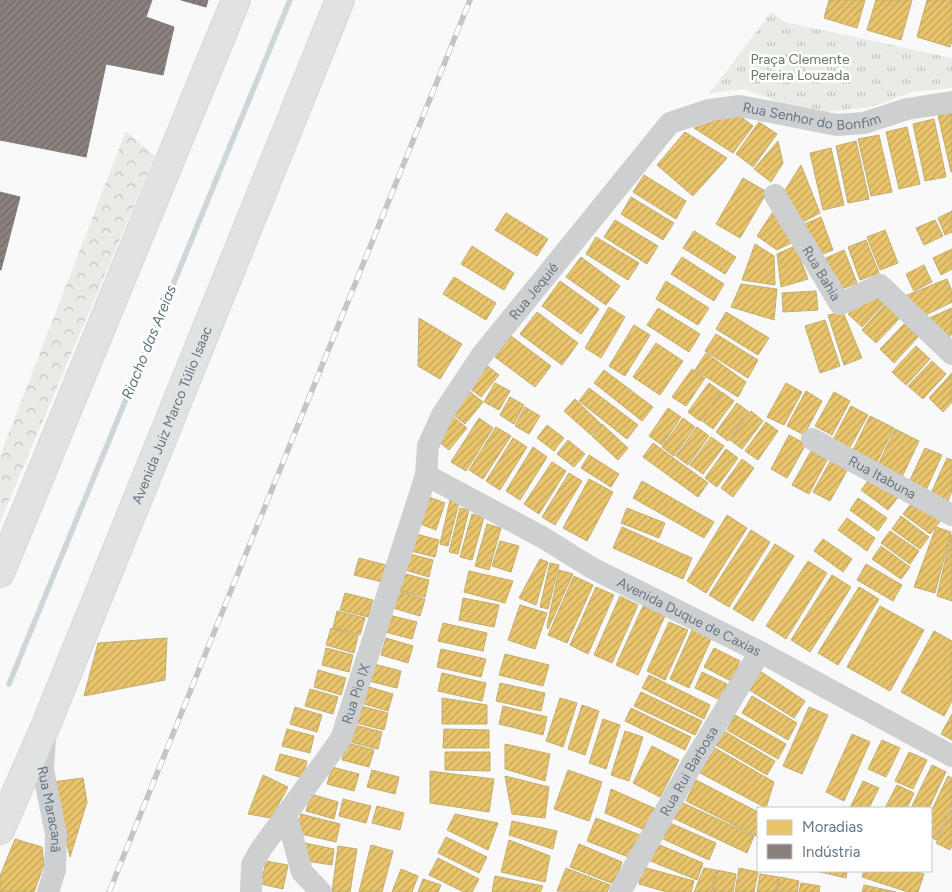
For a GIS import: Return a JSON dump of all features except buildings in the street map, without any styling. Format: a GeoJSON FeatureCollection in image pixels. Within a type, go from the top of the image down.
{"type":"FeatureCollection","features":[{"type":"Feature","properties":{"kind":"main road"},"geometry":{"type":"LineString","coordinates":[[0,573],[236,0]]}},
{"type":"Feature","properties":{"kind":"main road","name":"Avenida Juiz Marco Túlio Isaac"},"geometry":{"type":"LineString","coordinates":[[0,830],[46,725],[340,0]]}},
{"type":"Feature","properties":{"kind":"street","name":"Rua Senhor do Bonfim"},"geometry":{"type":"LineString","coordinates":[[670,123],[709,110],[740,106],[837,125],[864,123],[907,109],[952,102]]}},
{"type":"Feature","properties":{"kind":"street","name":"Rua Jequié"},"geometry":{"type":"LineString","coordinates":[[426,475],[428,446],[442,415],[481,356],[670,123]]}},
{"type":"Feature","properties":{"kind":"street","name":"Rua Bahia"},"geometry":{"type":"LineString","coordinates":[[775,195],[840,304],[880,285],[952,354]]}},
{"type":"Feature","properties":{"kind":"street","name":"Rua Itabuna"},"geometry":{"type":"LineString","coordinates":[[812,439],[952,515]]}},
{"type":"Feature","properties":{"kind":"street","name":"Avenida Duque de Caxias"},"geometry":{"type":"LineString","coordinates":[[426,475],[542,537],[592,568],[760,652],[952,756]]}},
{"type":"Feature","properties":{"kind":"street","name":"Rua Pio IX"},"geometry":{"type":"LineString","coordinates":[[251,892],[252,866],[261,849],[341,739],[426,475]]}},
{"type":"Feature","properties":{"kind":"street","name":"Rua Rui Barbosa"},"geometry":{"type":"LineString","coordinates":[[620,892],[691,766],[760,652]]}},
{"type":"Feature","properties":{"kind":"street","name":"Rua Maracanã"},"geometry":{"type":"LineString","coordinates":[[46,725],[43,770],[56,834],[55,870],[48,892]]}},
{"type":"Feature","properties":{"kind":"street"},"geometry":{"type":"LineString","coordinates":[[286,814],[302,872],[321,892]]}},
{"type":"Feature","properties":{"kind":"green space","name":"Praça Clemente Pereira Louzada"},"geometry":{"type":"Polygon","coordinates":[[[771,12],[785,22],[952,58],[952,88],[913,92],[867,108],[824,112],[790,106],[743,89],[710,93],[771,12]]]}},
{"type":"Feature","properties":{"kind":"green space"},"geometry":{"type":"Polygon","coordinates":[[[126,131],[155,156],[0,522],[0,456],[126,131]]]}},
{"type":"Feature","properties":{"kind":"waterway","name":"Riacho das Areias"},"geometry":{"type":"LineString","coordinates":[[9,684],[290,0]]}},
{"type":"Feature","properties":{"kind":"railway"},"geometry":{"type":"LineString","coordinates":[[109,892],[470,0]]}}]}
